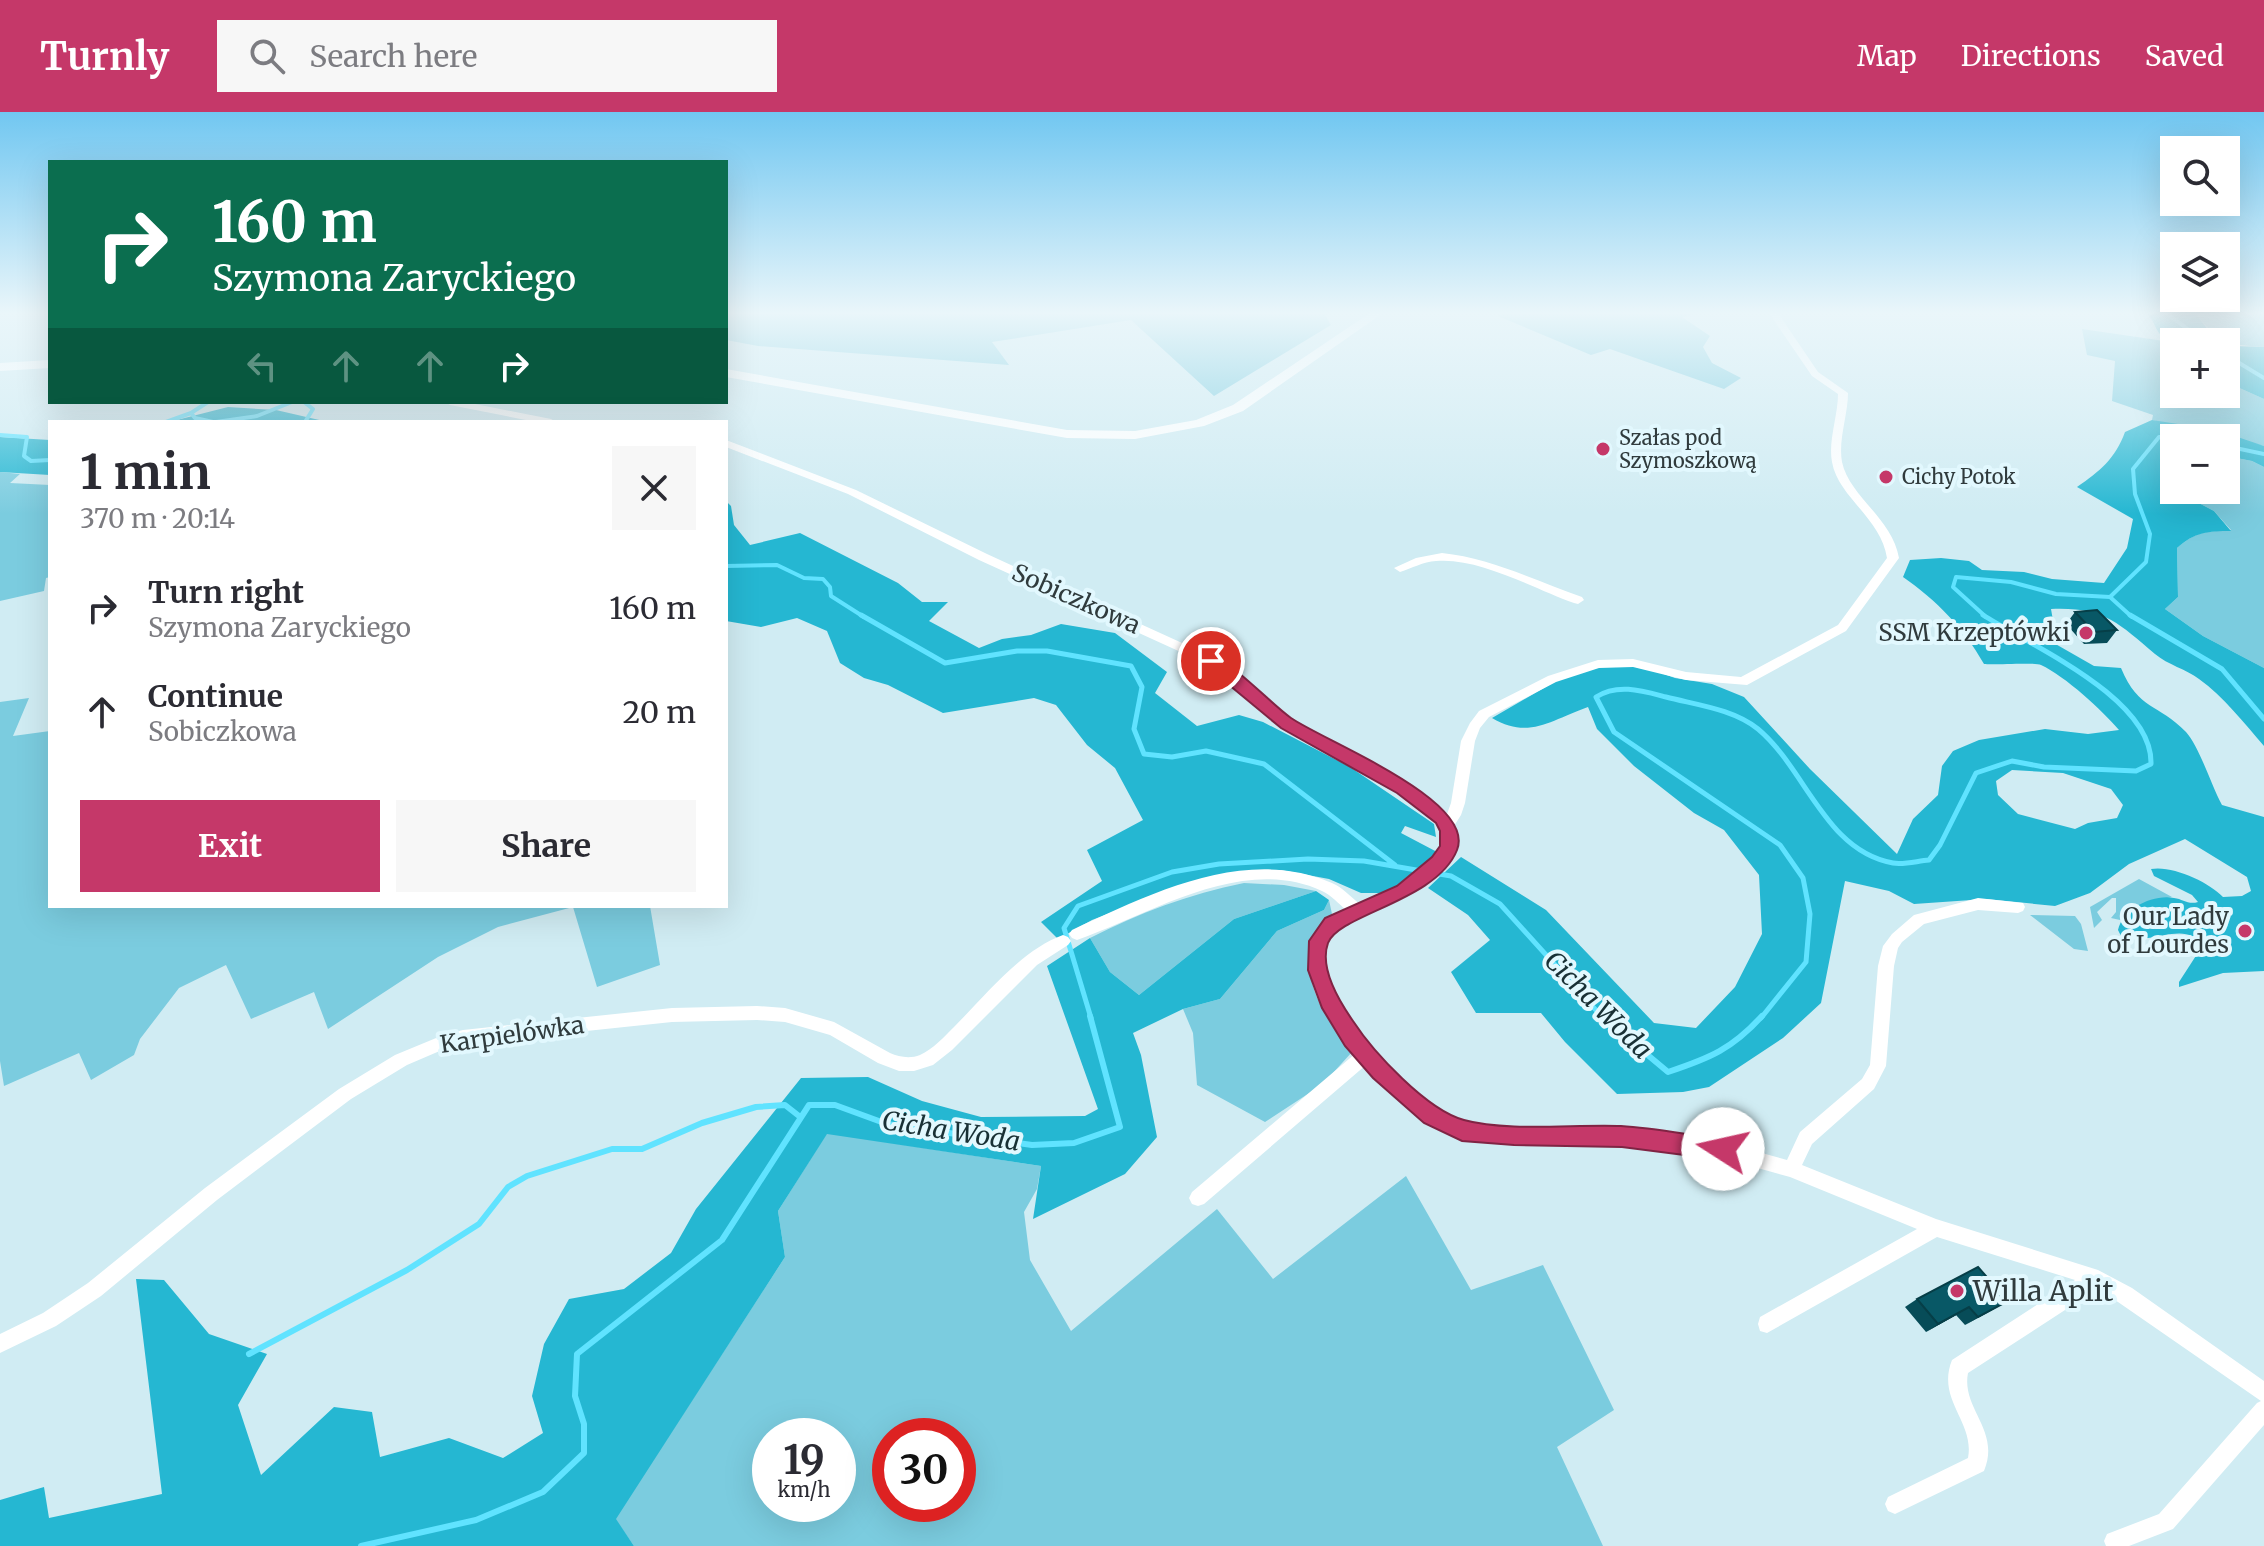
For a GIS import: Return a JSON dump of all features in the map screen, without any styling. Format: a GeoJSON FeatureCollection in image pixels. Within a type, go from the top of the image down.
{"type":"FeatureCollection","features":[{"type":"Feature","properties":{"kind":"street"},"geometry":{"type":"LineString","coordinates":[[765,380],[1067,434],[1135,435],[1199,423],[1238,408],[1279,380]]}},
{"type":"Feature","properties":{"kind":"street"},"geometry":{"type":"LineString","coordinates":[[1824,380],[1843,393],[1837,465],[1894,553],[1842,628],[1743,682],[1686,676],[1626,662],[1598,664],[1552,679],[1484,714],[1476,722],[1464,747],[1455,816],[1447,824],[1449,847],[1439,862],[1410,887],[1327,928],[1318,941],[1318,970],[1332,1008],[1366,1055],[1415,1103],[1439,1120],[1462,1130],[1665,1140],[1704,1145],[1791,1169],[1936,1228],[2092,1276],[2125,1295],[2264,1393]]}},
{"type":"Feature","properties":{"kind":"street"},"geometry":{"type":"LineString","coordinates":[[460,404],[541,420]]}},
{"type":"Feature","properties":{"kind":"street","name":"Sobiczkowa"},"geometry":{"type":"LineString","coordinates":[[728,444],[852,492],[983,557],[1211,661],[1287,724],[1389,778],[1447,824]]}},
{"type":"Feature","properties":{"kind":"street"},"geometry":{"type":"LineString","coordinates":[[1400,568],[1415,561],[1441,557],[1463,561],[1578,600]]}},
{"type":"Feature","properties":{"kind":"street","name":"Karpielówka"},"geometry":{"type":"LineString","coordinates":[[0,1344],[80,1301],[209,1195],[352,1088],[401,1058],[434,1044],[463,1037],[672,1015],[757,1013],[785,1015],[834,1029],[884,1058],[899,1064],[914,1064],[927,1060],[946,1045],[1032,960],[1070,937],[1151,901],[1198,885],[1248,876],[1292,877],[1321,884],[1342,894],[1358,911]]}},
{"type":"Feature","properties":{"kind":"street"},"geometry":{"type":"LineString","coordinates":[[1791,1169],[1806,1138],[1868,1084],[1878,1066],[1886,966],[1891,946],[1897,938],[1919,919],[1978,904],[2018,907]]}},
{"type":"Feature","properties":{"kind":"street"},"geometry":{"type":"LineString","coordinates":[[1198,1198],[1366,1055]]}},
{"type":"Feature","properties":{"kind":"street"},"geometry":{"type":"LineString","coordinates":[[1767,1324],[1936,1228]]}},
{"type":"Feature","properties":{"kind":"street"},"geometry":{"type":"LineString","coordinates":[[1895,1504],[1977,1464],[1980,1457],[1977,1441],[1955,1383],[1959,1367],[2078,1290],[2092,1276]]}},
{"type":"Feature","properties":{"kind":"street"},"geometry":{"type":"LineString","coordinates":[[2114,1541],[2166,1522],[2264,1410]]}},
{"type":"Feature","properties":{"kind":"shaded area"},"geometry":{"type":"Polygon","coordinates":[[[1196,380],[1240,380],[1214,396],[1196,380]]]}},
{"type":"Feature","properties":{"kind":"shaded area"},"geometry":{"type":"Polygon","coordinates":[[[1698,380],[1738,380],[1724,389],[1698,380]]]}},
{"type":"Feature","properties":{"kind":"shaded area"},"geometry":{"type":"Polygon","coordinates":[[[2114,380],[2160,380],[2160,408],[2240,408],[2240,388],[2264,399],[2264,446],[2240,440],[2240,424],[2169,424],[2152,420],[2153,415],[2112,401],[2114,380]]]}},
{"type":"Feature","properties":{"kind":"shaded area"},"geometry":{"type":"Polygon","coordinates":[[[2240,380],[2264,380],[2264,399],[2240,388],[2240,380]]]}},
{"type":"Feature","properties":{"kind":"shaded area"},"geometry":{"type":"Polygon","coordinates":[[[228,407],[276,410],[319,420],[177,420],[228,407]]]}},
{"type":"Feature","properties":{"kind":"shaded area"},"geometry":{"type":"Polygon","coordinates":[[[2152,420],[2178,424],[2160,424],[2160,504],[2201,504],[2214,511],[2231,531],[2202,534],[2177,548],[2178,597],[2165,609],[2203,636],[2264,668],[2264,746],[2208,686],[2160,658],[2109,619],[2084,611],[2051,609],[2055,632],[2045,638],[2094,666],[2121,668],[2142,700],[2186,732],[2222,805],[2264,817],[2264,971],[2223,973],[2179,987],[2179,982],[2201,948],[2192,936],[2121,936],[2118,930],[2121,922],[2132,910],[2148,901],[2165,897],[2198,902],[2192,895],[2154,876],[2151,869],[2160,868],[2190,876],[2223,897],[2242,896],[2251,891],[2247,877],[2185,839],[2129,864],[2090,893],[2055,906],[1986,899],[1914,904],[1889,891],[1845,881],[1821,1003],[1783,1038],[1709,1087],[1683,1092],[1617,1094],[1541,1013],[1476,1013],[1451,972],[1490,940],[1468,915],[1428,888],[1461,857],[1546,910],[1654,1023],[1696,1028],[1735,987],[1762,934],[1759,875],[1724,830],[1694,813],[1634,766],[1597,729],[1588,707],[1529,728],[1505,724],[1492,718],[1556,681],[1598,664],[1633,663],[1675,678],[1712,684],[1744,697],[1810,769],[1897,854],[1913,819],[1938,795],[1942,766],[1953,751],[1979,740],[2045,729],[2088,734],[2119,730],[2083,694],[2041,665],[1984,664],[1948,616],[1903,577],[1910,560],[1941,558],[1969,561],[1982,570],[2024,572],[2052,579],[2104,583],[2127,548],[2133,519],[2077,487],[2106,464],[2125,432],[2152,420]],[[2012,770],[1996,781],[1998,795],[2018,814],[2075,829],[2088,823],[2117,818],[2123,805],[2111,789],[2063,773],[2012,770]]]}},
{"type":"Feature","properties":{"kind":"shaded area"},"geometry":{"type":"Polygon","coordinates":[[[0,437],[48,440],[48,475],[0,472],[0,437]]]}},
{"type":"Feature","properties":{"kind":"shaded area"},"geometry":{"type":"Polygon","coordinates":[[[2240,438],[2264,446],[2264,467],[2240,459],[2240,438]]]}},
{"type":"Feature","properties":{"kind":"shaded area"},"geometry":{"type":"Polygon","coordinates":[[[2240,459],[2264,467],[2264,668],[2203,636],[2165,609],[2178,597],[2177,548],[2202,533],[2231,530],[2214,511],[2201,504],[2240,504],[2240,459]]]}},
{"type":"Feature","properties":{"kind":"shaded area"},"geometry":{"type":"Polygon","coordinates":[[[0,472],[20,474],[10,483],[48,485],[48,578],[44,591],[0,601],[0,472]]]}},
{"type":"Feature","properties":{"kind":"shaded area"},"geometry":{"type":"Polygon","coordinates":[[[728,503],[734,525],[750,545],[800,533],[898,583],[922,602],[948,602],[929,621],[979,648],[1061,624],[1115,633],[1167,672],[1155,693],[1197,726],[1239,715],[1263,722],[1350,767],[1434,824],[1436,837],[1405,826],[1401,833],[1439,853],[1407,883],[1380,893],[1361,893],[1329,879],[1281,870],[1234,873],[1128,906],[1092,920],[1058,939],[1041,922],[1102,881],[1087,850],[1143,820],[1115,768],[1087,745],[1056,705],[1034,698],[943,713],[888,685],[864,678],[840,663],[827,631],[797,618],[761,627],[728,621],[728,503]]]}},
{"type":"Feature","properties":{"kind":"shaded area"},"geometry":{"type":"Polygon","coordinates":[[[29,698],[13,736],[48,731],[48,908],[569,908],[498,927],[438,957],[328,1029],[314,992],[251,1019],[226,965],[179,988],[140,1039],[134,1055],[91,1080],[79,1053],[4,1086],[0,1061],[0,702],[29,698]]]}},
{"type":"Feature","properties":{"kind":"shaded area"},"geometry":{"type":"Polygon","coordinates":[[[2139,879],[2172,897],[2132,907],[2120,920],[2111,918],[2116,912],[2116,898],[2112,898],[2097,912],[2102,920],[2094,928],[2090,907],[2139,879]]]}},
{"type":"Feature","properties":{"kind":"shaded area"},"geometry":{"type":"Polygon","coordinates":[[[1244,883],[1284,885],[1316,891],[1234,919],[1139,995],[1110,972],[1090,938],[1165,905],[1244,883]]]}},
{"type":"Feature","properties":{"kind":"shaded area"},"geometry":{"type":"Polygon","coordinates":[[[1316,891],[1329,900],[1324,910],[1277,931],[1220,999],[1183,1009],[1133,1033],[1141,1055],[1157,1137],[1125,1174],[1033,1219],[1041,1166],[827,1134],[778,1211],[785,1257],[616,1519],[634,1546],[0,1546],[0,1500],[44,1487],[49,1518],[162,1494],[136,1279],[164,1280],[209,1334],[267,1354],[238,1405],[261,1475],[334,1407],[372,1412],[380,1457],[449,1438],[503,1458],[543,1433],[532,1396],[544,1344],[569,1299],[624,1289],[671,1253],[696,1209],[801,1078],[868,1077],[922,1101],[981,1117],[1085,1116],[1098,1109],[1047,966],[1090,938],[1110,972],[1139,995],[1234,919],[1316,891]]]}},
{"type":"Feature","properties":{"kind":"shaded area"},"geometry":{"type":"Polygon","coordinates":[[[1329,900],[1332,914],[1318,930],[1311,948],[1309,966],[1319,1002],[1352,1052],[1323,1084],[1265,1122],[1197,1085],[1193,1033],[1183,1009],[1220,999],[1277,931],[1324,910],[1329,900]]]}},
{"type":"Feature","properties":{"kind":"shaded area"},"geometry":{"type":"Polygon","coordinates":[[[573,908],[650,908],[660,965],[597,987],[573,908]]]}},
{"type":"Feature","properties":{"kind":"shaded area"},"geometry":{"type":"Polygon","coordinates":[[[2030,915],[2075,916],[2081,924],[2088,951],[2074,949],[2030,915]]]}},
{"type":"Feature","properties":{"kind":"shaded area"},"geometry":{"type":"Polygon","coordinates":[[[827,1133],[1041,1166],[1037,1189],[1024,1212],[1030,1260],[1071,1331],[1217,1209],[1273,1279],[1406,1176],[1471,1290],[1543,1265],[1614,1410],[1557,1447],[1603,1546],[634,1546],[615,1519],[785,1257],[778,1211],[827,1133]]]}},
{"type":"Feature","properties":{"kind":"building"},"geometry":{"type":"Polygon","coordinates":[[[2097,610],[2117,630],[2094,632],[2075,612],[2097,610]]]}},
{"type":"Feature","properties":{"kind":"building","name":"Willa Aplit"},"geometry":{"type":"Polygon","coordinates":[[[1978,1267],[2008,1301],[1978,1317],[1969,1307],[1938,1324],[1917,1299],[1978,1267]]]}},
{"type":"Feature","properties":{"kind":"waterway"},"geometry":{"type":"LineString","coordinates":[[191,413],[205,404]]}},
{"type":"Feature","properties":{"kind":"waterway"},"geometry":{"type":"LineString","coordinates":[[230,420],[257,416],[287,404]]}},
{"type":"Feature","properties":{"kind":"waterway"},"geometry":{"type":"LineString","coordinates":[[306,420],[313,409],[307,404]]}},
{"type":"Feature","properties":{"kind":"waterway"},"geometry":{"type":"LineString","coordinates":[[172,420],[191,413]]}},
{"type":"Feature","properties":{"kind":"waterway"},"geometry":{"type":"LineString","coordinates":[[191,413],[195,418],[204,420]]}},
{"type":"Feature","properties":{"kind":"waterway"},"geometry":{"type":"LineString","coordinates":[[0,435],[27,437],[24,456],[31,461],[48,460]]}},
{"type":"Feature","properties":{"kind":"waterway","name":"Cicha Woda"},"geometry":{"type":"LineString","coordinates":[[2110,597],[2146,562],[2150,534],[2135,494],[2133,469],[2160,437]]}},
{"type":"Feature","properties":{"kind":"waterway","name":"Cicha Woda"},"geometry":{"type":"LineString","coordinates":[[2240,449],[2264,454]]}},
{"type":"Feature","properties":{"kind":"waterway"},"geometry":{"type":"LineString","coordinates":[[728,566],[777,565],[804,578],[823,579],[830,587],[831,596],[864,617]]}},
{"type":"Feature","properties":{"kind":"waterway","name":"Cicha Woda"},"geometry":{"type":"LineString","coordinates":[[1985,616],[1953,587],[1956,577],[2011,582],[2056,594],[2110,597]]}},
{"type":"Feature","properties":{"kind":"waterway"},"geometry":{"type":"LineString","coordinates":[[2110,597],[2132,617]]}},
{"type":"Feature","properties":{"kind":"waterway"},"geometry":{"type":"LineString","coordinates":[[861,615],[945,663],[1017,651],[1047,651],[1131,666],[1142,687],[1134,729],[1144,754],[1172,757],[1206,751],[1264,764],[1395,865]]}},
{"type":"Feature","properties":{"kind":"waterway"},"geometry":{"type":"LineString","coordinates":[[2130,615],[2222,669],[2264,719]]}},
{"type":"Feature","properties":{"kind":"waterway","name":"Cicha Woda"},"geometry":{"type":"LineString","coordinates":[[1761,1018],[1806,962],[1810,914],[1803,878],[1780,845],[1614,732],[1596,697],[1613,690],[1640,691],[1714,708],[1748,722],[1775,746],[1833,826],[1850,843],[1870,855],[1893,863],[1929,860],[1940,845],[1976,773],[2012,761],[2044,767],[2136,771],[2151,764],[2146,740],[2132,717],[2111,696],[2058,658],[1985,616]]}},
{"type":"Feature","properties":{"kind":"waterway","name":"Cicha Woda"},"geometry":{"type":"LineString","coordinates":[[1091,1018],[1064,928],[1078,906],[1172,872],[1219,864],[1308,859],[1364,861],[1451,876],[1500,904],[1602,1017]]}},
{"type":"Feature","properties":{"kind":"waterway","name":"Cicha Woda"},"geometry":{"type":"LineString","coordinates":[[361,1546],[476,1520],[543,1492],[584,1453],[584,1424],[575,1396],[577,1354],[722,1240],[809,1105],[835,1105],[887,1124],[1032,1145],[1074,1143],[1120,1127],[1090,1016]]}},
{"type":"Feature","properties":{"kind":"waterway","name":"Cicha Woda"},"geometry":{"type":"LineString","coordinates":[[1602,1017],[1668,1072],[1720,1051],[1741,1037],[1762,1016]]}},
{"type":"Feature","properties":{"kind":"waterway"},"geometry":{"type":"LineString","coordinates":[[249,1354],[407,1270],[479,1224],[508,1187],[527,1176],[612,1149],[642,1149],[702,1123],[756,1107],[785,1105],[799,1116]]}},
{"type":"Feature","properties":{"kind":"place","name":"Szałas pod Szymoszkową"},"geometry":{"type":"Point","coordinates":[1603,449]}},
{"type":"Feature","properties":{"kind":"place","name":"Cichy Potok"},"geometry":{"type":"Point","coordinates":[1886,477]}},
{"type":"Feature","properties":{"kind":"place","name":"SSM Krzeptówki"},"geometry":{"type":"Point","coordinates":[2086,633]}},
{"type":"Feature","properties":{"kind":"place","name":"Our Lady of Lourdes"},"geometry":{"type":"Point","coordinates":[2245,931]}},
{"type":"Feature","properties":{"kind":"place","name":"Willa Aplit"},"geometry":{"type":"Point","coordinates":[1957,1291]}},
{"type":"Feature","properties":{"kind":"route"},"geometry":{"type":"LineString","coordinates":[[1211,661],[1287,724],[1389,778],[1447,824],[1449,847],[1439,862],[1404,891],[1332,923],[1318,941],[1318,970],[1332,1008],[1353,1039],[1381,1071],[1431,1116],[1462,1130],[1514,1135],[1665,1140],[1723,1149]]}}]}
